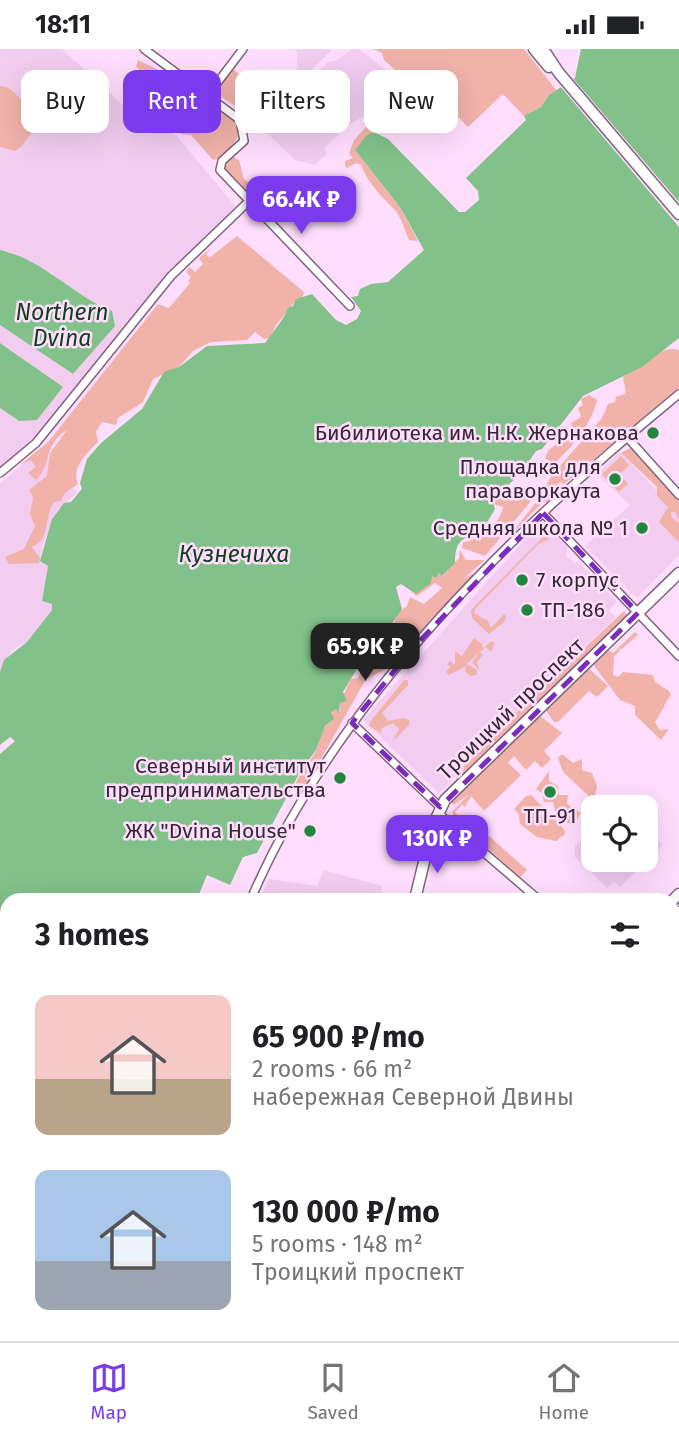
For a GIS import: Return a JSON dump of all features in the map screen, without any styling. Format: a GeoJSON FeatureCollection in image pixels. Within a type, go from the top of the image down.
{"type":"FeatureCollection","features":[{"type":"Feature","properties":{"kind":"main road"},"geometry":{"type":"LineString","coordinates":[[534,49],[554,68],[679,213]]}},
{"type":"Feature","properties":{"kind":"main road"},"geometry":{"type":"LineString","coordinates":[[542,49],[554,68]]}},
{"type":"Feature","properties":{"kind":"main road","name":"Троицкий проспект"},"geometry":{"type":"LineString","coordinates":[[417,893],[439,810],[679,573]]}},
{"type":"Feature","properties":{"kind":"street"},"geometry":{"type":"LineString","coordinates":[[144,49],[173,70]]}},
{"type":"Feature","properties":{"kind":"street"},"geometry":{"type":"LineString","coordinates":[[221,78],[243,49]]}},
{"type":"Feature","properties":{"kind":"street"},"geometry":{"type":"LineString","coordinates":[[221,104],[236,115],[244,132],[244,141],[219,166],[222,173],[350,306]]}},
{"type":"Feature","properties":{"kind":"street"},"geometry":{"type":"LineString","coordinates":[[0,473],[36,443],[171,276],[248,202]]}},
{"type":"Feature","properties":{"kind":"street"},"geometry":{"type":"LineString","coordinates":[[254,893],[285,833],[352,723],[413,648],[543,513],[679,394]]}},
{"type":"Feature","properties":{"kind":"street"},"geometry":{"type":"LineString","coordinates":[[627,437],[679,495]]}},
{"type":"Feature","properties":{"kind":"street"},"geometry":{"type":"LineString","coordinates":[[543,513],[679,656]]}},
{"type":"Feature","properties":{"kind":"street"},"geometry":{"type":"LineString","coordinates":[[352,723],[439,810],[531,893]]}},
{"type":"Feature","properties":{"kind":"highlighted area"},"geometry":{"type":"Polygon","coordinates":[[[543,513],[638,613],[440,807],[352,723],[413,648],[543,513]]]}},
{"type":"Feature","properties":{"kind":"shaded area"},"geometry":{"type":"Polygon","coordinates":[[[0,49],[62,49],[85,70],[21,70],[21,133],[109,133],[109,92],[123,105],[123,133],[176,135],[236,207],[169,273],[40,432],[0,471],[0,408],[19,421],[63,387],[0,343],[0,325],[72,374],[111,311],[55,280],[53,274],[13,253],[0,250],[0,49]]]}},
{"type":"Feature","properties":{"kind":"shaded area"},"geometry":{"type":"Polygon","coordinates":[[[293,49],[331,51],[311,70],[297,70],[297,52],[293,49]]]}},
{"type":"Feature","properties":{"kind":"shaded area"},"geometry":{"type":"Polygon","coordinates":[[[352,49],[359,49],[386,70],[364,70],[364,116],[350,124],[350,70],[320,70],[328,62],[335,61],[352,49]]]}},
{"type":"Feature","properties":{"kind":"shaded area"},"geometry":{"type":"Polygon","coordinates":[[[373,49],[524,49],[557,91],[549,95],[541,107],[524,116],[503,94],[468,127],[458,117],[458,70],[395,70],[384,60],[382,53],[373,49]]]}},
{"type":"Feature","properties":{"kind":"shaded area"},"geometry":{"type":"Polygon","coordinates":[[[138,60],[158,70],[140,70],[136,67],[138,60]]]}},
{"type":"Feature","properties":{"kind":"shaded area"},"geometry":{"type":"Polygon","coordinates":[[[228,71],[235,71],[235,106],[221,97],[221,83],[228,71]]]}},
{"type":"Feature","properties":{"kind":"shaded area"},"geometry":{"type":"Polygon","coordinates":[[[0,86],[8,88],[21,99],[21,133],[31,133],[15,151],[0,147],[0,86]]]}},
{"type":"Feature","properties":{"kind":"shaded area"},"geometry":{"type":"Polygon","coordinates":[[[221,110],[235,120],[235,133],[238,137],[223,158],[213,160],[191,135],[181,134],[221,133],[221,110]]]}},
{"type":"Feature","properties":{"kind":"shaded area"},"geometry":{"type":"Polygon","coordinates":[[[364,129],[364,133],[373,133],[355,150],[400,207],[418,241],[409,240],[396,212],[375,189],[361,165],[356,163],[347,168],[345,166],[345,161],[353,158],[349,153],[354,140],[364,129]]]}},
{"type":"Feature","properties":{"kind":"shaded area"},"geometry":{"type":"Polygon","coordinates":[[[267,133],[340,133],[324,148],[327,154],[315,165],[295,160],[267,133]]]}},
{"type":"Feature","properties":{"kind":"shaded area"},"geometry":{"type":"Polygon","coordinates":[[[233,157],[239,160],[244,179],[263,193],[260,201],[255,201],[225,172],[224,165],[233,157]]]}},
{"type":"Feature","properties":{"kind":"shaded area"},"geometry":{"type":"Polygon","coordinates":[[[237,236],[304,292],[302,298],[298,298],[276,325],[270,338],[264,339],[255,332],[247,340],[211,342],[193,351],[179,367],[153,379],[143,402],[118,418],[116,425],[102,422],[96,432],[98,442],[78,466],[78,484],[65,493],[61,501],[54,502],[45,533],[32,547],[40,558],[39,563],[9,564],[5,557],[24,549],[35,526],[30,514],[33,498],[29,490],[47,476],[50,453],[67,430],[54,442],[36,480],[28,473],[36,467],[31,460],[20,465],[49,441],[158,304],[169,308],[190,283],[188,281],[191,277],[186,272],[190,267],[195,272],[203,264],[199,258],[213,247],[206,254],[209,258],[237,236]]]}},
{"type":"Feature","properties":{"kind":"shaded area"},"geometry":{"type":"Polygon","coordinates":[[[679,350],[679,388],[564,484],[560,482],[547,502],[544,501],[507,539],[541,496],[551,476],[602,418],[608,404],[626,393],[623,377],[663,351],[679,350]]]}},
{"type":"Feature","properties":{"kind":"shaded area"},"geometry":{"type":"Polygon","coordinates":[[[589,395],[597,400],[586,426],[554,464],[545,458],[548,451],[573,430],[571,423],[581,417],[578,408],[583,405],[581,399],[589,395]]]}},
{"type":"Feature","properties":{"kind":"shaded area"},"geometry":{"type":"Polygon","coordinates":[[[632,447],[679,497],[679,520],[675,512],[671,512],[672,518],[679,523],[679,542],[659,522],[668,507],[657,496],[657,487],[621,453],[632,447]]]}},
{"type":"Feature","properties":{"kind":"shaded area"},"geometry":{"type":"Polygon","coordinates":[[[40,449],[77,493],[56,512],[43,544],[40,561],[48,566],[42,600],[52,604],[52,610],[27,642],[11,651],[0,672],[0,484],[40,449]]]}},
{"type":"Feature","properties":{"kind":"shaded area","name":"Средняя школа № 1"},"geometry":{"type":"Polygon","coordinates":[[[620,452],[679,514],[679,555],[637,598],[585,546],[630,505],[597,474],[620,452]]]}},
{"type":"Feature","properties":{"kind":"shaded area","name":"Площадка для параворкаута"},"geometry":{"type":"Polygon","coordinates":[[[621,456],[629,465],[620,474],[628,484],[619,492],[602,474],[621,456]]]}},
{"type":"Feature","properties":{"kind":"shaded area"},"geometry":{"type":"Polygon","coordinates":[[[503,486],[510,487],[512,493],[520,490],[531,501],[485,556],[462,548],[463,542],[482,535],[498,519],[503,507],[496,505],[491,499],[503,486]]]}},
{"type":"Feature","properties":{"kind":"shaded area"},"geometry":{"type":"Polygon","coordinates":[[[545,523],[568,545],[566,556],[575,563],[578,561],[617,602],[609,610],[616,617],[532,697],[439,793],[363,720],[536,527],[545,523]]]}},
{"type":"Feature","properties":{"kind":"shaded area"},"geometry":{"type":"Polygon","coordinates":[[[544,536],[550,539],[538,544],[475,609],[474,613],[488,621],[491,628],[504,614],[506,616],[504,622],[489,634],[472,618],[471,610],[544,536]]]}},
{"type":"Feature","properties":{"kind":"shaded area"},"geometry":{"type":"Polygon","coordinates":[[[460,550],[466,560],[485,560],[463,579],[474,573],[389,668],[366,679],[304,789],[295,786],[315,753],[323,730],[333,720],[331,711],[337,709],[340,712],[340,703],[347,700],[343,696],[351,679],[358,678],[371,654],[393,629],[397,613],[407,606],[410,597],[424,604],[442,588],[435,583],[417,596],[411,592],[416,594],[432,576],[436,578],[439,573],[443,576],[459,558],[460,550]]]}},
{"type":"Feature","properties":{"kind":"shaded area"},"geometry":{"type":"Polygon","coordinates":[[[624,611],[627,615],[446,795],[442,794],[463,772],[464,766],[532,697],[624,611]]]}},
{"type":"Feature","properties":{"kind":"shaded area"},"geometry":{"type":"Polygon","coordinates":[[[635,632],[638,635],[617,650],[620,651],[614,656],[613,675],[618,677],[623,672],[653,675],[655,682],[669,691],[671,695],[655,722],[660,730],[669,729],[661,740],[635,715],[635,706],[620,700],[592,663],[607,649],[613,653],[635,632]]]}},
{"type":"Feature","properties":{"kind":"shaded area"},"geometry":{"type":"Polygon","coordinates":[[[474,638],[482,644],[483,649],[491,641],[495,643],[491,652],[486,647],[480,652],[483,655],[477,662],[479,670],[472,662],[480,651],[467,664],[477,670],[477,675],[470,676],[465,671],[466,666],[449,675],[446,672],[450,667],[447,664],[450,661],[455,665],[455,651],[462,656],[474,638]]]}},
{"type":"Feature","properties":{"kind":"shaded area"},"geometry":{"type":"Polygon","coordinates":[[[587,667],[608,686],[597,697],[589,691],[558,722],[554,722],[545,709],[587,667]]]}},
{"type":"Feature","properties":{"kind":"shaded area"},"geometry":{"type":"Polygon","coordinates":[[[404,680],[408,680],[408,685],[382,713],[388,721],[404,718],[409,720],[409,725],[393,741],[399,729],[393,723],[382,728],[381,733],[369,726],[404,680]]]}},
{"type":"Feature","properties":{"kind":"shaded area"},"geometry":{"type":"Polygon","coordinates":[[[539,715],[562,733],[544,751],[551,759],[542,768],[535,761],[526,770],[514,756],[508,763],[521,775],[484,811],[471,796],[465,807],[462,805],[455,812],[462,819],[455,817],[452,812],[469,794],[454,805],[450,801],[539,715]]]}},
{"type":"Feature","properties":{"kind":"shaded area"},"geometry":{"type":"Polygon","coordinates":[[[562,754],[573,763],[582,759],[582,770],[592,773],[597,786],[595,795],[588,795],[563,772],[558,758],[562,754]]]}},
{"type":"Feature","properties":{"kind":"shaded area"},"geometry":{"type":"Polygon","coordinates":[[[549,771],[549,781],[558,786],[559,795],[568,795],[567,804],[581,813],[574,824],[566,823],[555,811],[553,802],[544,802],[542,793],[536,789],[549,771]]]}},
{"type":"Feature","properties":{"kind":"shaded area"},"geometry":{"type":"Polygon","coordinates":[[[531,795],[564,829],[565,834],[556,841],[537,837],[520,824],[519,815],[514,809],[526,796],[531,795]]]}},
{"type":"Feature","properties":{"kind":"shaded area"},"geometry":{"type":"Polygon","coordinates":[[[489,836],[527,870],[520,877],[483,844],[489,836]]]}},
{"type":"Feature","properties":{"kind":"shaded area"},"geometry":{"type":"Polygon","coordinates":[[[581,840],[581,863],[575,857],[575,846],[581,840]]]}},
{"type":"Feature","properties":{"kind":"shaded area"},"geometry":{"type":"Polygon","coordinates":[[[324,870],[382,886],[381,893],[263,893],[269,879],[317,886],[324,870]]]}},
{"type":"Feature","properties":{"kind":"shaded area"},"geometry":{"type":"Polygon","coordinates":[[[590,872],[635,872],[620,887],[614,882],[607,888],[590,872]]]}},
{"type":"Feature","properties":{"kind":"water","name":"Кузнечиха"},"geometry":{"type":"Polygon","coordinates":[[[581,49],[679,49],[679,338],[642,367],[583,396],[542,449],[536,451],[528,463],[521,465],[514,480],[492,499],[495,509],[488,521],[460,542],[455,563],[442,576],[439,573],[436,578],[432,576],[431,583],[416,594],[401,584],[396,587],[402,609],[377,645],[371,645],[343,692],[347,701],[340,703],[339,713],[336,709],[331,712],[334,719],[325,726],[316,750],[300,772],[257,853],[243,857],[230,885],[207,875],[200,893],[0,893],[0,754],[15,741],[10,737],[0,745],[0,672],[4,660],[27,642],[52,610],[52,604],[42,601],[48,566],[40,561],[52,519],[64,503],[71,502],[82,489],[80,483],[87,459],[101,443],[142,409],[164,372],[179,367],[207,346],[265,343],[296,299],[312,294],[336,320],[346,325],[357,319],[361,311],[351,297],[358,296],[360,289],[371,284],[388,282],[424,250],[400,207],[355,150],[367,135],[376,133],[388,139],[459,212],[465,212],[479,200],[478,191],[466,178],[526,120],[524,116],[541,107],[549,95],[575,78],[581,49]]]}},
{"type":"Feature","properties":{"kind":"water","name":"Northern Dvina"},"geometry":{"type":"Polygon","coordinates":[[[0,250],[30,261],[112,311],[115,326],[73,374],[0,325],[0,250]]]}},
{"type":"Feature","properties":{"kind":"water","name":"Northern Dvina"},"geometry":{"type":"Polygon","coordinates":[[[0,343],[63,387],[37,420],[19,421],[0,408],[0,343]]]}},
{"type":"Feature","properties":{"kind":"pier"},"geometry":{"type":"Polygon","coordinates":[[[571,76],[679,202],[679,227],[560,86],[571,76]]]}},
{"type":"Feature","properties":{"kind":"place","name":"Бибилиотека им. Н.К. Жернакова"},"geometry":{"type":"Point","coordinates":[653,433]}},
{"type":"Feature","properties":{"kind":"place","name":"Площадка для параворкаута"},"geometry":{"type":"Point","coordinates":[615,479]}},
{"type":"Feature","properties":{"kind":"place","name":"Средняя школа № 1"},"geometry":{"type":"Point","coordinates":[642,528]}},
{"type":"Feature","properties":{"kind":"place","name":"7 корпус"},"geometry":{"type":"Point","coordinates":[522,580]}},
{"type":"Feature","properties":{"kind":"place","name":"ТП-186"},"geometry":{"type":"Point","coordinates":[527,610]}},
{"type":"Feature","properties":{"kind":"place","name":"Северный институт предпринимательства"},"geometry":{"type":"Point","coordinates":[340,778]}},
{"type":"Feature","properties":{"kind":"place","name":"ТП-91"},"geometry":{"type":"Point","coordinates":[550,792]}},
{"type":"Feature","properties":{"kind":"place","name":"ЖК \"Dvina House\""},"geometry":{"type":"Point","coordinates":[310,831]}}]}
